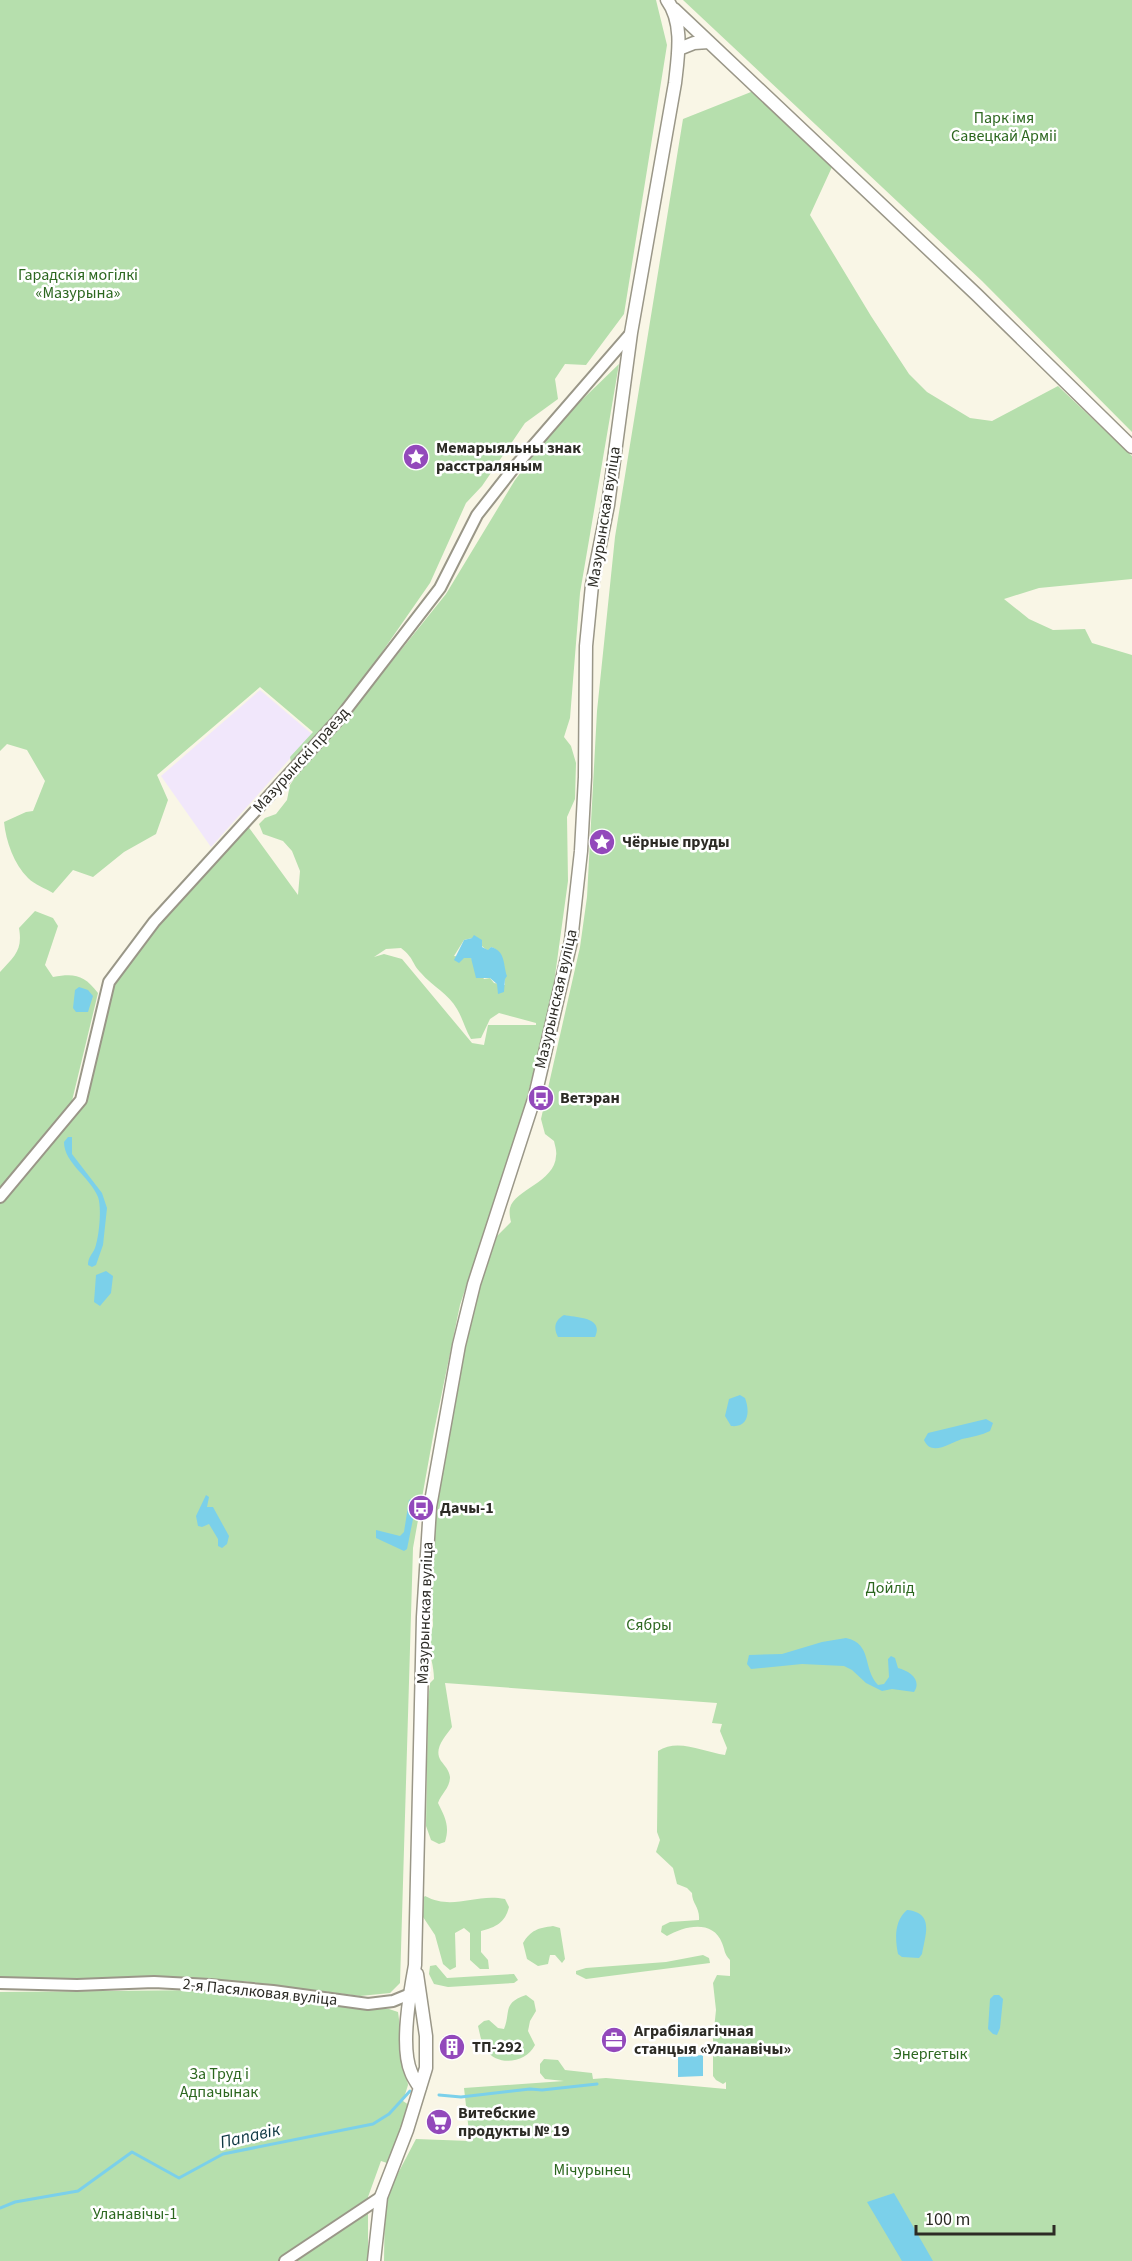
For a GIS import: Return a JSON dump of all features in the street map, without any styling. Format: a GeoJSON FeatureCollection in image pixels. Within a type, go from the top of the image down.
{"type":"FeatureCollection","features":[{"type":"Feature","properties":{"kind":"street"},"geometry":{"type":"LineString","coordinates":[[670,5],[969,287],[1132,447]]}},
{"type":"Feature","properties":{"kind":"street","name":"Мазурынская вуліца"},"geometry":{"type":"LineString","coordinates":[[415,1995],[423,1617],[430,1507],[459,1345],[474,1284],[535,1096],[571,941],[581,860],[585,777],[586,646],[592,585],[608,505],[631,333],[675,82],[679,49],[670,5]]}},
{"type":"Feature","properties":{"kind":"street"},"geometry":{"type":"LineString","coordinates":[[679,49],[694,43],[709,42]]}},
{"type":"Feature","properties":{"kind":"street","name":"Мазурынскі праезд"},"geometry":{"type":"LineString","coordinates":[[0,1197],[81,1100],[109,982],[154,922],[339,719],[440,588],[477,515],[513,469],[631,333]]}},
{"type":"Feature","properties":{"kind":"street","name":"2-я Пасялковая вуліца"},"geometry":{"type":"LineString","coordinates":[[0,1983],[77,1985],[154,1982],[210,1985],[273,1990],[368,2004],[415,1995]]}},
{"type":"Feature","properties":{"kind":"street"},"geometry":{"type":"LineString","coordinates":[[415,1995],[407,2041],[410,2071],[420,2088]]}},
{"type":"Feature","properties":{"kind":"street"},"geometry":{"type":"LineString","coordinates":[[374,2261],[381,2197],[426,2068],[426,2036],[415,1995]]}},
{"type":"Feature","properties":{"kind":"street"},"geometry":{"type":"LineString","coordinates":[[285,2261],[381,2197]]}},
{"type":"Feature","properties":{"kind":"shaded area"},"geometry":{"type":"Polygon","coordinates":[[[260,690],[312,734],[211,847],[161,776],[260,690]]]}},
{"type":"Feature","properties":{"kind":"green space","name":"Гарадскія могілкі «Мазурына»"},"geometry":{"type":"Polygon","coordinates":[[[0,0],[656,0],[667,45],[624,314],[586,365],[565,364],[555,379],[558,399],[525,423],[482,486],[466,503],[430,583],[337,717],[292,767],[290,757],[313,732],[260,687],[157,775],[168,800],[156,834],[124,852],[93,877],[73,870],[53,893],[37,885],[23,872],[9,845],[4,822],[33,811],[45,781],[27,750],[7,744],[0,751],[0,0]]]}},
{"type":"Feature","properties":{"kind":"green space","name":"Парк імя Савецкай Арміі"},"geometry":{"type":"Polygon","coordinates":[[[683,0],[1132,0],[1132,432],[982,281],[683,0]]]}},
{"type":"Feature","properties":{"kind":"green space"},"geometry":{"type":"Polygon","coordinates":[[[756,90],[832,167],[810,215],[909,374],[927,392],[970,418],[992,421],[1058,386],[1132,456],[1132,579],[1039,588],[1004,599],[1029,619],[1053,630],[1085,629],[1092,643],[1132,655],[1132,2261],[384,2261],[385,2198],[416,2139],[470,2141],[464,2088],[564,2081],[545,2079],[540,2073],[540,2064],[544,2059],[558,2060],[565,2070],[592,2073],[593,2079],[606,2078],[726,2089],[726,2082],[723,2084],[713,2076],[716,2010],[713,1983],[717,1975],[730,1976],[730,1960],[718,1935],[712,1930],[690,1927],[667,1936],[661,1932],[662,1926],[670,1922],[699,1920],[699,1916],[692,1893],[677,1884],[673,1868],[656,1852],[660,1840],[657,1832],[658,1751],[666,1747],[682,1746],[725,1755],[727,1748],[720,1731],[722,1724],[712,1723],[717,1703],[445,1683],[452,1727],[438,1752],[450,1777],[449,1784],[438,1803],[445,1817],[447,1831],[445,1842],[439,1844],[431,1840],[426,1826],[428,1700],[430,1683],[434,1679],[429,1647],[433,1626],[430,1555],[438,1488],[465,1348],[480,1287],[497,1236],[511,1222],[510,1210],[513,1202],[549,1173],[556,1156],[554,1141],[545,1134],[541,1119],[580,947],[587,897],[597,711],[615,537],[683,119],[756,90]]]}},
{"type":"Feature","properties":{"kind":"green space"},"geometry":{"type":"Polygon","coordinates":[[[619,364],[580,593],[570,718],[564,737],[571,746],[576,763],[575,799],[567,817],[568,881],[548,1027],[542,1039],[521,1120],[460,1305],[413,1548],[400,1983],[390,1993],[360,1996],[243,1981],[0,1979],[0,1200],[89,1085],[98,1055],[110,983],[156,922],[247,825],[298,895],[300,871],[292,851],[283,841],[263,834],[259,824],[265,818],[276,814],[287,800],[290,785],[307,759],[343,722],[446,594],[515,480],[558,423],[619,364]],[[472,938],[464,940],[454,956],[471,958],[484,979],[490,978],[494,983],[505,985],[503,963],[499,953],[491,947],[488,951],[472,938]],[[401,948],[386,949],[374,957],[384,954],[402,959],[472,1043],[484,1045],[488,1025],[536,1025],[536,1023],[499,1013],[490,1019],[481,1038],[471,1039],[454,1004],[425,978],[409,955],[401,948]]]}},
{"type":"Feature","properties":{"kind":"green space"},"geometry":{"type":"Polygon","coordinates":[[[35,911],[53,918],[58,926],[45,965],[53,977],[67,975],[78,977],[88,982],[98,993],[71,1105],[0,1188],[0,972],[18,948],[19,928],[35,911]]]}},
{"type":"Feature","properties":{"kind":"green space"},"geometry":{"type":"Polygon","coordinates":[[[425,1896],[445,1902],[484,1898],[505,1899],[509,1907],[502,1921],[481,1931],[481,1952],[488,1960],[489,1969],[480,1969],[470,1960],[470,1933],[464,1928],[455,1933],[456,1967],[450,1970],[443,1964],[435,1935],[421,1914],[420,1901],[425,1896]]]}},
{"type":"Feature","properties":{"kind":"green space"},"geometry":{"type":"Polygon","coordinates":[[[553,1926],[560,1928],[565,1959],[562,1963],[555,1955],[550,1955],[548,1964],[538,1966],[527,1959],[523,1943],[535,1930],[553,1926]]]}},
{"type":"Feature","properties":{"kind":"green space"},"geometry":{"type":"Polygon","coordinates":[[[703,1955],[709,1958],[710,1963],[586,1979],[576,1974],[576,1971],[586,1968],[666,1962],[703,1955]]]}},
{"type":"Feature","properties":{"kind":"green space"},"geometry":{"type":"Polygon","coordinates":[[[436,1965],[447,1978],[514,1974],[518,1980],[514,1983],[448,1987],[434,1984],[429,1974],[430,1966],[436,1965]]]}},
{"type":"Feature","properties":{"kind":"green space","name":"За Труд і Адпачынак"},"geometry":{"type":"Polygon","coordinates":[[[211,1990],[368,2009],[389,2009],[398,2012],[408,2085],[403,2101],[409,2105],[405,2125],[387,2163],[381,2161],[368,2197],[368,2261],[0,2261],[0,1992],[211,1990]]]}},
{"type":"Feature","properties":{"kind":"green space"},"geometry":{"type":"Polygon","coordinates":[[[526,1995],[534,2001],[536,2011],[530,2021],[528,2031],[535,2045],[531,2051],[519,2059],[504,2061],[497,2059],[484,2047],[478,2026],[489,2020],[498,2028],[504,2029],[510,2005],[513,2001],[526,1995]]]}},
{"type":"Feature","properties":{"kind":"water"},"geometry":{"type":"Polygon","coordinates":[[[474,935],[482,940],[482,947],[488,950],[491,947],[496,949],[502,955],[507,976],[504,992],[498,994],[497,984],[490,978],[476,978],[471,958],[464,958],[459,963],[454,960],[464,940],[474,935]]]}},
{"type":"Feature","properties":{"kind":"water"},"geometry":{"type":"Polygon","coordinates":[[[79,987],[88,990],[93,996],[88,1012],[76,1012],[73,1008],[75,990],[79,987]]]}},
{"type":"Feature","properties":{"kind":"water"},"geometry":{"type":"Polygon","coordinates":[[[68,1137],[72,1137],[72,1154],[102,1193],[107,1208],[103,1245],[96,1265],[92,1267],[88,1265],[88,1262],[98,1237],[99,1202],[94,1190],[68,1157],[64,1142],[68,1137]]]}},
{"type":"Feature","properties":{"kind":"water"},"geometry":{"type":"Polygon","coordinates":[[[106,1271],[113,1276],[111,1293],[100,1306],[94,1302],[96,1275],[106,1271]]]}},
{"type":"Feature","properties":{"kind":"water"},"geometry":{"type":"Polygon","coordinates":[[[564,1315],[593,1322],[597,1330],[595,1337],[558,1337],[556,1325],[564,1315]]]}},
{"type":"Feature","properties":{"kind":"water"},"geometry":{"type":"Polygon","coordinates":[[[740,1395],[747,1403],[747,1418],[737,1426],[731,1426],[725,1416],[729,1399],[740,1395]]]}},
{"type":"Feature","properties":{"kind":"water"},"geometry":{"type":"Polygon","coordinates":[[[986,1419],[993,1423],[990,1431],[984,1434],[936,1448],[931,1448],[924,1440],[928,1433],[986,1419]]]}},
{"type":"Feature","properties":{"kind":"water"},"geometry":{"type":"Polygon","coordinates":[[[206,1495],[209,1497],[207,1507],[213,1507],[229,1536],[227,1544],[222,1548],[218,1546],[218,1539],[209,1524],[198,1526],[196,1516],[206,1495]]]}},
{"type":"Feature","properties":{"kind":"water"},"geometry":{"type":"Polygon","coordinates":[[[411,1499],[416,1504],[407,1549],[404,1551],[376,1538],[376,1530],[400,1536],[404,1532],[411,1499]]]}},
{"type":"Feature","properties":{"kind":"water"},"geometry":{"type":"Polygon","coordinates":[[[846,1638],[860,1645],[878,1685],[884,1684],[889,1677],[888,1659],[891,1656],[895,1658],[898,1668],[907,1671],[916,1680],[914,1692],[892,1689],[882,1691],[866,1683],[844,1666],[802,1664],[751,1669],[747,1664],[749,1655],[782,1654],[822,1642],[846,1638]]]}},
{"type":"Feature","properties":{"kind":"water"},"geometry":{"type":"Polygon","coordinates":[[[907,1910],[922,1915],[925,1920],[926,1933],[922,1954],[919,1958],[902,1957],[898,1954],[896,1936],[898,1925],[907,1910]]]}},
{"type":"Feature","properties":{"kind":"water"},"geometry":{"type":"Polygon","coordinates":[[[994,1995],[999,1995],[1003,1999],[1000,2028],[997,2035],[988,2029],[990,1999],[994,1995]]]}},
{"type":"Feature","properties":{"kind":"water"},"geometry":{"type":"Polygon","coordinates":[[[703,2055],[703,2076],[678,2077],[678,2057],[703,2055]]]}},
{"type":"Feature","properties":{"kind":"water"},"geometry":{"type":"Polygon","coordinates":[[[894,2193],[933,2261],[902,2261],[867,2202],[894,2193]]]}},
{"type":"Feature","properties":{"kind":"waterway"},"geometry":{"type":"LineString","coordinates":[[439,2095],[461,2097],[597,2084]]}},
{"type":"Feature","properties":{"kind":"waterway","name":"Папавік"},"geometry":{"type":"LineString","coordinates":[[0,2208],[15,2202],[78,2191],[132,2152],[179,2178],[223,2154],[373,2124],[389,2114],[410,2091]]}},
{"type":"Feature","properties":{"kind":"place","name":"Мемарыяльны знак расстраляным"},"geometry":{"type":"Point","coordinates":[416,457]}},
{"type":"Feature","properties":{"kind":"place","name":"Чёрные пруды"},"geometry":{"type":"Point","coordinates":[602,842]}},
{"type":"Feature","properties":{"kind":"place","name":"Ветэран"},"geometry":{"type":"Point","coordinates":[541,1098]}},
{"type":"Feature","properties":{"kind":"place","name":"Дачы-1"},"geometry":{"type":"Point","coordinates":[421,1508]}},
{"type":"Feature","properties":{"kind":"place","name":"Аграбіялагічная станцыя «Уланавічы»"},"geometry":{"type":"Point","coordinates":[614,2040]}},
{"type":"Feature","properties":{"kind":"place","name":"ТП-292"},"geometry":{"type":"Point","coordinates":[452,2047]}},
{"type":"Feature","properties":{"kind":"place","name":"Витебские продукты № 19"},"geometry":{"type":"Point","coordinates":[439,2122]}},
{"type":"Feature","properties":{"kind":"park label","name":"Дойлід"},"geometry":{"type":"Point","coordinates":[890,1588]}},
{"type":"Feature","properties":{"kind":"park label","name":"Сябры"},"geometry":{"type":"Point","coordinates":[649,1625]}},
{"type":"Feature","properties":{"kind":"park label","name":"Энергетык"},"geometry":{"type":"Point","coordinates":[930,2054]}},
{"type":"Feature","properties":{"kind":"park label","name":"Мічурынец"},"geometry":{"type":"Point","coordinates":[592,2170]}},
{"type":"Feature","properties":{"kind":"park label","name":"Уланавічы-1"},"geometry":{"type":"Point","coordinates":[135,2214]}}]}
